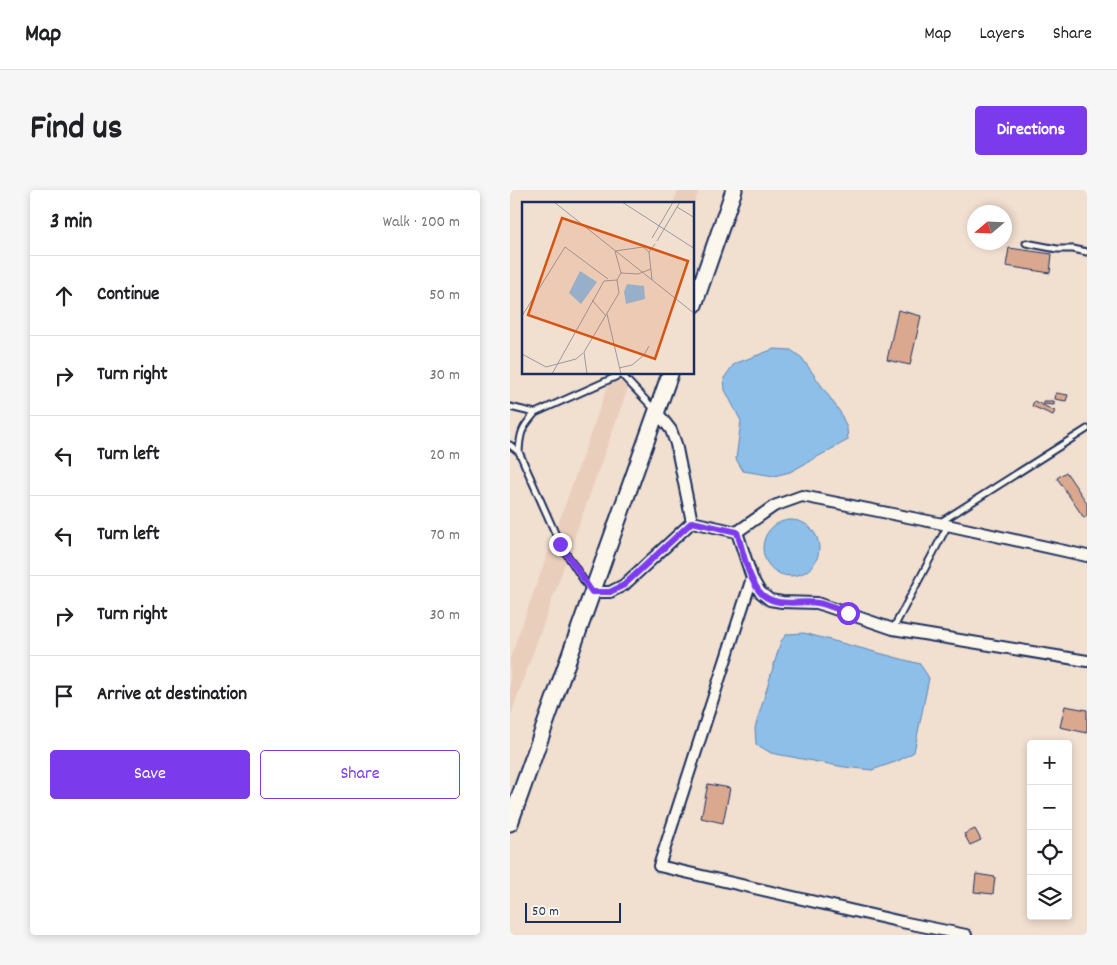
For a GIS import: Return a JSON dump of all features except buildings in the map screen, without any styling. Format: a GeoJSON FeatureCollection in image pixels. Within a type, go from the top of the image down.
{"type":"FeatureCollection","features":[{"type":"Feature","properties":{"kind":"main road"},"geometry":{"type":"LineString","coordinates":[[695,302],[734,190]]}},
{"type":"Feature","properties":{"kind":"main road"},"geometry":{"type":"LineString","coordinates":[[510,823],[670,375]]}},
{"type":"Feature","properties":{"kind":"street"},"geometry":{"type":"LineString","coordinates":[[656,412],[672,430],[692,522]]}},
{"type":"Feature","properties":{"kind":"street"},"geometry":{"type":"LineString","coordinates":[[692,522],[737,532],[774,506],[802,496],[943,524],[1087,556]]}},
{"type":"Feature","properties":{"kind":"street"},"geometry":{"type":"LineString","coordinates":[[592,592],[610,592],[624,585],[692,522]]}},
{"type":"Feature","properties":{"kind":"street"},"geometry":{"type":"LineString","coordinates":[[737,532],[752,578],[760,592],[770,600],[817,603],[892,629],[1087,661]]}},
{"type":"Feature","properties":{"kind":"street"},"geometry":{"type":"LineString","coordinates":[[752,578],[659,866],[966,935]]}},
{"type":"Feature","properties":{"kind":"lane"},"geometry":{"type":"LineString","coordinates":[[1026,243],[1087,252]]}},
{"type":"Feature","properties":{"kind":"lane"},"geometry":{"type":"LineString","coordinates":[[519,452],[523,427],[535,414],[619,375]]}},
{"type":"Feature","properties":{"kind":"lane"},"geometry":{"type":"LineString","coordinates":[[622,375],[656,412]]}},
{"type":"Feature","properties":{"kind":"lane"},"geometry":{"type":"LineString","coordinates":[[510,407],[535,414]]}},
{"type":"Feature","properties":{"kind":"lane"},"geometry":{"type":"LineString","coordinates":[[892,629],[943,524],[1087,429]]}},
{"type":"Feature","properties":{"kind":"lane"},"geometry":{"type":"LineString","coordinates":[[510,444],[519,452],[560,544],[592,592]]}},
{"type":"Feature","properties":{"kind":"shaded area"},"geometry":{"type":"Polygon","coordinates":[[[678,190],[699,190],[695,202],[674,202],[678,190]]]}},
{"type":"Feature","properties":{"kind":"shaded area"},"geometry":{"type":"Polygon","coordinates":[[[612,375],[633,375],[510,717],[510,658],[612,375]]]}},
{"type":"Feature","properties":{"kind":"water"},"geometry":{"type":"Polygon","coordinates":[[[774,349],[791,350],[802,358],[840,412],[847,428],[848,440],[790,472],[774,476],[743,471],[736,459],[741,421],[725,390],[724,378],[734,364],[774,349]]]}},
{"type":"Feature","properties":{"kind":"water"},"geometry":{"type":"Polygon","coordinates":[[[791,520],[802,522],[811,528],[817,537],[819,548],[817,559],[811,568],[802,574],[791,576],[780,574],[771,568],[765,559],[763,548],[765,537],[771,528],[780,522],[791,520]]]}},
{"type":"Feature","properties":{"kind":"water"},"geometry":{"type":"Polygon","coordinates":[[[804,633],[920,664],[929,678],[914,752],[898,761],[872,770],[844,767],[771,753],[756,744],[755,728],[781,641],[787,634],[804,633]]]}},
{"type":"Feature","properties":{"kind":"route"},"geometry":{"type":"LineString","coordinates":[[560,544],[592,592],[610,592],[624,585],[692,522],[737,532],[752,578],[760,592],[770,600],[817,603],[848,613]]}}]}
